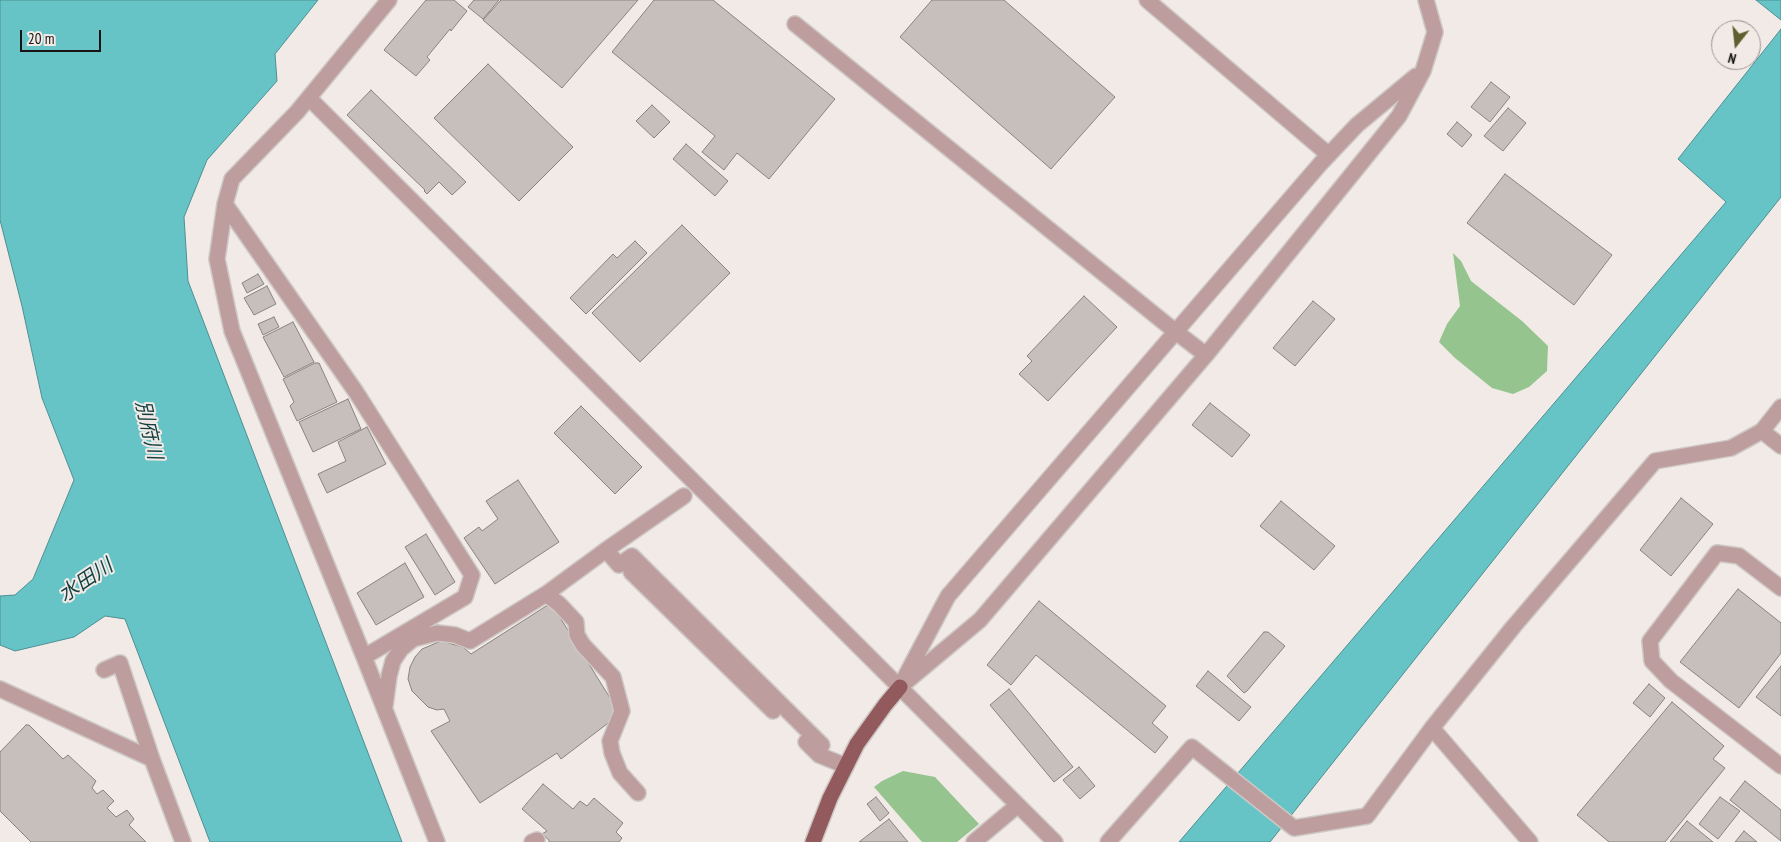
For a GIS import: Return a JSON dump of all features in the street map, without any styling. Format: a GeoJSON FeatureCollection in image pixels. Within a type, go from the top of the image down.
{"type":"FeatureCollection","features":[{"type":"Feature","properties":{"kind":"main road"},"geometry":{"type":"LineString","coordinates":[[813,842],[830,798],[857,744],[885,705],[900,688]]}},
{"type":"Feature","properties":{"kind":"street"},"geometry":{"type":"LineString","coordinates":[[389,0],[308,98],[232,179],[225,204],[217,259],[232,331],[437,842]]}},
{"type":"Feature","properties":{"kind":"street"},"geometry":{"type":"LineString","coordinates":[[1147,0],[1329,154]]}},
{"type":"Feature","properties":{"kind":"street"},"geometry":{"type":"LineString","coordinates":[[900,688],[980,620],[1206,355],[1399,116],[1423,71],[1435,32],[1426,0]]}},
{"type":"Feature","properties":{"kind":"street"},"geometry":{"type":"LineString","coordinates":[[795,24],[1206,355]]}},
{"type":"Feature","properties":{"kind":"street"},"geometry":{"type":"LineString","coordinates":[[900,688],[948,596],[1329,154],[1357,125],[1423,71]]}},
{"type":"Feature","properties":{"kind":"street"},"geometry":{"type":"LineString","coordinates":[[308,98],[1055,842]]}},
{"type":"Feature","properties":{"kind":"street"},"geometry":{"type":"LineString","coordinates":[[225,204],[356,392],[472,575],[465,597],[364,657]]}},
{"type":"Feature","properties":{"kind":"street"},"geometry":{"type":"LineString","coordinates":[[1108,842],[1192,747],[1294,828],[1367,816],[1432,728],[1514,626],[1655,461],[1731,448],[1762,431],[1781,407]]}},
{"type":"Feature","properties":{"kind":"street"},"geometry":{"type":"LineString","coordinates":[[1762,431],[1781,446]]}},
{"type":"Feature","properties":{"kind":"street"},"geometry":{"type":"LineString","coordinates":[[385,710],[389,676],[393,661],[401,649],[413,639],[438,633],[455,635],[470,641],[546,594],[684,496]]}},
{"type":"Feature","properties":{"kind":"street"},"geometry":{"type":"LineString","coordinates":[[606,550],[619,564],[632,556],[822,745]]}},
{"type":"Feature","properties":{"kind":"street"},"geometry":{"type":"LineString","coordinates":[[1781,588],[1739,556],[1718,553],[1650,641],[1652,661],[1671,680],[1781,766]]}},
{"type":"Feature","properties":{"kind":"street"},"geometry":{"type":"LineString","coordinates":[[631,572],[818,755],[846,766]]}},
{"type":"Feature","properties":{"kind":"street"},"geometry":{"type":"LineString","coordinates":[[546,594],[559,604],[576,622],[577,636],[613,678],[622,711],[610,741],[612,753],[620,773],[638,793]]}},
{"type":"Feature","properties":{"kind":"street"},"geometry":{"type":"LineString","coordinates":[[104,670],[120,664],[152,759],[183,842]]}},
{"type":"Feature","properties":{"kind":"street"},"geometry":{"type":"LineString","coordinates":[[0,689],[152,759]]}},
{"type":"Feature","properties":{"kind":"street"},"geometry":{"type":"LineString","coordinates":[[1432,728],[1530,842]]}},
{"type":"Feature","properties":{"kind":"street"},"geometry":{"type":"LineString","coordinates":[[974,842],[1018,805]]}},
{"type":"Feature","properties":{"kind":"green space"},"geometry":{"type":"Polygon","coordinates":[[[1453,253],[1461,261],[1471,281],[1522,321],[1548,346],[1547,371],[1529,387],[1513,394],[1492,388],[1455,358],[1439,342],[1447,324],[1460,306],[1453,253]]]}},
{"type":"Feature","properties":{"kind":"green space"},"geometry":{"type":"Polygon","coordinates":[[[903,771],[935,777],[979,824],[957,842],[922,842],[874,787],[903,771]]]}},
{"type":"Feature","properties":{"kind":"water"},"geometry":{"type":"Polygon","coordinates":[[[0,0],[318,0],[275,54],[277,81],[207,160],[184,217],[188,281],[402,842],[210,842],[125,619],[105,616],[74,637],[15,651],[0,645],[0,596],[15,595],[33,579],[74,480],[42,398],[22,306],[0,220],[0,0]]]}},
{"type":"Feature","properties":{"kind":"water"},"geometry":{"type":"Polygon","coordinates":[[[1756,0],[1781,0],[1781,20],[1756,0]]]}},
{"type":"Feature","properties":{"kind":"water"},"geometry":{"type":"Polygon","coordinates":[[[1781,29],[1781,197],[1270,842],[1179,842],[1726,202],[1678,159],[1749,70],[1761,70],[1761,54],[1781,29]]]}},
{"type":"Feature","properties":{"kind":"building"},"geometry":{"type":"Polygon","coordinates":[[[426,0],[454,0],[467,11],[427,57],[430,60],[416,76],[384,50],[426,0]]]}},
{"type":"Feature","properties":{"kind":"building"},"geometry":{"type":"Polygon","coordinates":[[[474,0],[499,0],[483,19],[468,7],[474,0]]]}},
{"type":"Feature","properties":{"kind":"building"},"geometry":{"type":"Polygon","coordinates":[[[501,0],[638,0],[562,88],[483,20],[501,0]]]}},
{"type":"Feature","properties":{"kind":"building"},"geometry":{"type":"Polygon","coordinates":[[[654,0],[713,0],[835,99],[769,179],[737,153],[724,170],[702,152],[715,136],[612,52],[654,0]]]}},
{"type":"Feature","properties":{"kind":"building"},"geometry":{"type":"Polygon","coordinates":[[[932,0],[1004,0],[1115,97],[1051,169],[900,37],[932,0]]]}},
{"type":"Feature","properties":{"kind":"building"},"geometry":{"type":"Polygon","coordinates":[[[488,64],[573,147],[519,201],[434,118],[488,64]]]}},
{"type":"Feature","properties":{"kind":"building"},"geometry":{"type":"Polygon","coordinates":[[[1491,82],[1510,97],[1490,122],[1471,107],[1491,82]]]}},
{"type":"Feature","properties":{"kind":"building"},"geometry":{"type":"Polygon","coordinates":[[[371,90],[466,182],[452,195],[439,182],[427,194],[347,115],[371,90]]]}},
{"type":"Feature","properties":{"kind":"building"},"geometry":{"type":"Polygon","coordinates":[[[652,105],[670,122],[654,138],[636,121],[652,105]]]}},
{"type":"Feature","properties":{"kind":"building"},"geometry":{"type":"Polygon","coordinates":[[[1508,108],[1526,123],[1503,151],[1484,136],[1508,108]]]}},
{"type":"Feature","properties":{"kind":"building"},"geometry":{"type":"Polygon","coordinates":[[[1457,122],[1472,135],[1462,147],[1447,134],[1457,122]]]}},
{"type":"Feature","properties":{"kind":"building"},"geometry":{"type":"Polygon","coordinates":[[[686,144],[728,181],[715,196],[673,159],[686,144]]]}},
{"type":"Feature","properties":{"kind":"building"},"geometry":{"type":"Polygon","coordinates":[[[1505,174],[1612,255],[1574,305],[1467,223],[1505,174]]]}},
{"type":"Feature","properties":{"kind":"building"},"geometry":{"type":"Polygon","coordinates":[[[682,225],[730,273],[640,362],[592,313],[682,225]]]}},
{"type":"Feature","properties":{"kind":"building"},"geometry":{"type":"Polygon","coordinates":[[[635,241],[647,253],[586,314],[570,298],[613,254],[617,258],[635,241]]]}},
{"type":"Feature","properties":{"kind":"building"},"geometry":{"type":"Polygon","coordinates":[[[258,274],[264,284],[247,293],[242,283],[258,274]]]}},
{"type":"Feature","properties":{"kind":"building"},"geometry":{"type":"Polygon","coordinates":[[[267,286],[276,304],[254,315],[244,298],[267,286]]]}},
{"type":"Feature","properties":{"kind":"building"},"geometry":{"type":"Polygon","coordinates":[[[1084,296],[1117,327],[1048,401],[1019,374],[1032,361],[1027,356],[1084,296]]]}},
{"type":"Feature","properties":{"kind":"building"},"geometry":{"type":"Polygon","coordinates":[[[1313,301],[1335,319],[1295,366],[1273,348],[1313,301]]]}},
{"type":"Feature","properties":{"kind":"building"},"geometry":{"type":"Polygon","coordinates":[[[274,317],[279,327],[263,335],[258,324],[274,317]]]}},
{"type":"Feature","properties":{"kind":"building"},"geometry":{"type":"Polygon","coordinates":[[[293,322],[314,362],[284,377],[263,337],[293,322]]]}},
{"type":"Feature","properties":{"kind":"building"},"geometry":{"type":"Polygon","coordinates":[[[315,363],[319,363],[337,402],[297,421],[290,406],[294,402],[283,379],[315,363]]]}},
{"type":"Feature","properties":{"kind":"building"},"geometry":{"type":"Polygon","coordinates":[[[348,399],[361,429],[313,452],[299,422],[348,399]]]}},
{"type":"Feature","properties":{"kind":"building"},"geometry":{"type":"Polygon","coordinates":[[[1210,403],[1250,435],[1232,457],[1192,425],[1210,403]]]}},
{"type":"Feature","properties":{"kind":"building"},"geometry":{"type":"Polygon","coordinates":[[[581,406],[642,467],[615,494],[554,433],[581,406]]]}},
{"type":"Feature","properties":{"kind":"building"},"geometry":{"type":"Polygon","coordinates":[[[367,427],[386,464],[327,493],[318,474],[346,461],[338,442],[367,427]]]}},
{"type":"Feature","properties":{"kind":"building"},"geometry":{"type":"Polygon","coordinates":[[[518,480],[559,542],[495,584],[464,538],[479,527],[482,531],[498,519],[486,501],[518,480]]]}},
{"type":"Feature","properties":{"kind":"building"},"geometry":{"type":"Polygon","coordinates":[[[1681,498],[1713,524],[1671,576],[1640,550],[1681,498]]]}},
{"type":"Feature","properties":{"kind":"building"},"geometry":{"type":"Polygon","coordinates":[[[1281,501],[1335,546],[1314,570],[1260,526],[1281,501]]]}},
{"type":"Feature","properties":{"kind":"building"},"geometry":{"type":"Polygon","coordinates":[[[426,534],[455,582],[435,595],[405,547],[426,534]]]}},
{"type":"Feature","properties":{"kind":"building"},"geometry":{"type":"Polygon","coordinates":[[[405,563],[424,597],[376,625],[357,593],[405,563]]]}},
{"type":"Feature","properties":{"kind":"building"},"geometry":{"type":"Polygon","coordinates":[[[1738,589],[1781,623],[1781,653],[1739,708],[1680,662],[1738,589]]]}},
{"type":"Feature","properties":{"kind":"building"},"geometry":{"type":"Polygon","coordinates":[[[1039,601],[1166,706],[1152,723],[1168,737],[1155,753],[1036,655],[1011,685],[987,665],[1039,601]]]}},
{"type":"Feature","properties":{"kind":"building"},"geometry":{"type":"Polygon","coordinates":[[[551,603],[620,714],[561,759],[557,753],[480,803],[431,731],[450,721],[444,709],[437,710],[428,707],[412,691],[408,679],[410,667],[422,649],[441,641],[463,647],[471,654],[551,603]]]}},
{"type":"Feature","properties":{"kind":"building"},"geometry":{"type":"Polygon","coordinates":[[[1264,632],[1268,632],[1285,646],[1244,693],[1227,676],[1264,632]]]}},
{"type":"Feature","properties":{"kind":"building"},"geometry":{"type":"Polygon","coordinates":[[[1781,666],[1781,716],[1756,697],[1781,666]]]}},
{"type":"Feature","properties":{"kind":"building"},"geometry":{"type":"Polygon","coordinates":[[[1208,671],[1251,707],[1239,721],[1196,686],[1208,671]]]}},
{"type":"Feature","properties":{"kind":"building"},"geometry":{"type":"Polygon","coordinates":[[[1649,684],[1665,698],[1650,717],[1633,703],[1649,684]]]}},
{"type":"Feature","properties":{"kind":"building"},"geometry":{"type":"Polygon","coordinates":[[[1009,689],[1073,767],[1054,782],[990,705],[1009,689]]]}},
{"type":"Feature","properties":{"kind":"building"},"geometry":{"type":"Polygon","coordinates":[[[1672,702],[1724,746],[1713,759],[1725,768],[1665,842],[1609,842],[1577,815],[1672,702]]]}},
{"type":"Feature","properties":{"kind":"building"},"geometry":{"type":"Polygon","coordinates":[[[26,725],[29,725],[63,759],[68,755],[96,781],[92,788],[97,794],[103,790],[114,801],[107,808],[116,817],[127,810],[134,819],[129,825],[146,842],[31,842],[0,811],[0,752],[26,725]]]}},
{"type":"Feature","properties":{"kind":"building"},"geometry":{"type":"Polygon","coordinates":[[[1079,767],[1095,786],[1080,799],[1063,780],[1079,767]]]}},
{"type":"Feature","properties":{"kind":"building"},"geometry":{"type":"Polygon","coordinates":[[[1745,781],[1781,810],[1781,841],[1730,800],[1745,781]]]}},
{"type":"Feature","properties":{"kind":"building"},"geometry":{"type":"Polygon","coordinates":[[[543,784],[573,809],[580,801],[587,806],[594,798],[623,823],[616,832],[622,838],[619,842],[549,842],[542,834],[547,831],[522,809],[543,784]]]}},
{"type":"Feature","properties":{"kind":"building"},"geometry":{"type":"Polygon","coordinates":[[[876,797],[889,813],[880,821],[867,804],[876,797]]]}},
{"type":"Feature","properties":{"kind":"building"},"geometry":{"type":"Polygon","coordinates":[[[1720,797],[1740,811],[1718,839],[1699,824],[1720,797]]]}},
{"type":"Feature","properties":{"kind":"building"},"geometry":{"type":"Polygon","coordinates":[[[889,819],[908,842],[859,842],[889,819]]]}},
{"type":"Feature","properties":{"kind":"building"},"geometry":{"type":"Polygon","coordinates":[[[1687,821],[1713,842],[1670,842],[1687,821]]]}},
{"type":"Feature","properties":{"kind":"building"},"geometry":{"type":"Polygon","coordinates":[[[1744,831],[1757,842],[1735,842],[1744,831]]]}},
{"type":"Feature","properties":{"kind":"water label","name":"別府川"},"geometry":{"type":"Point","coordinates":[148,430]}},
{"type":"Feature","properties":{"kind":"water label","name":"水田川"},"geometry":{"type":"Point","coordinates":[86,581]}}]}
